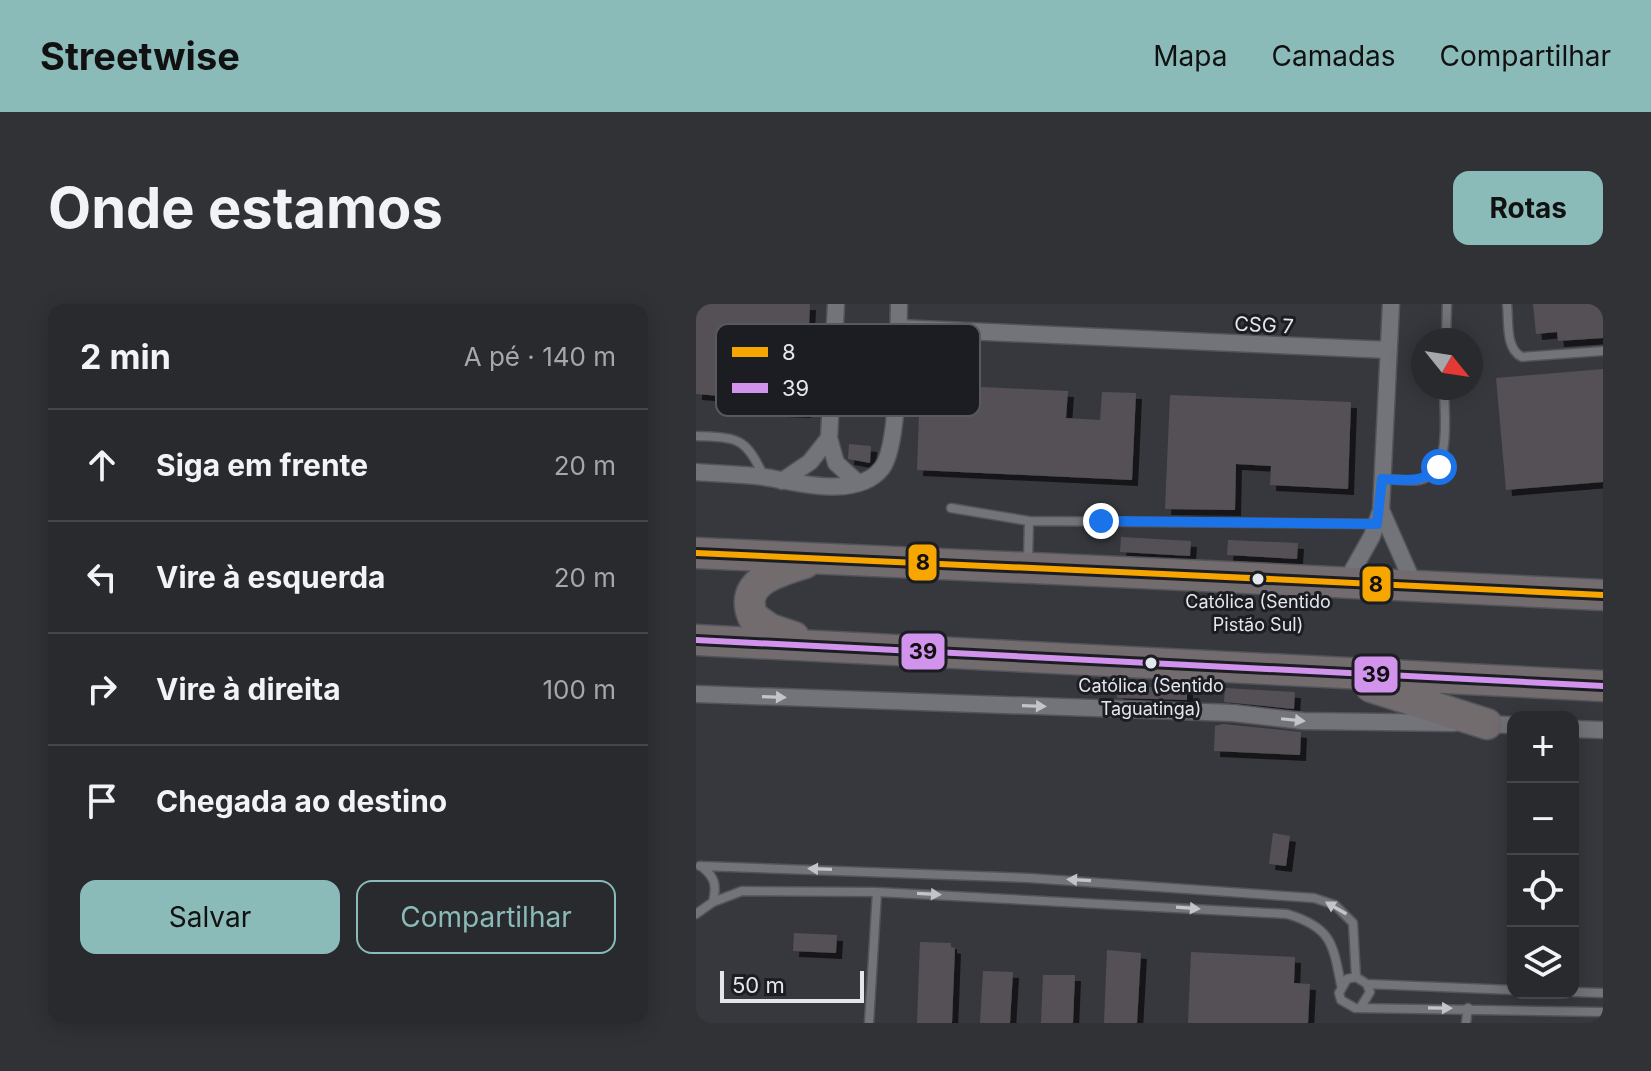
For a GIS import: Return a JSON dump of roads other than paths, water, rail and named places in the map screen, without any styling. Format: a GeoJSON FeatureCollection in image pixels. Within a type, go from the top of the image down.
{"type":"FeatureCollection","features":[{"type":"Feature","properties":{"kind":"highway"},"geometry":{"type":"LineString","coordinates":[[696,553],[1028,565],[1345,584],[1603,595]]}},
{"type":"Feature","properties":{"kind":"highway"},"geometry":{"type":"LineString","coordinates":[[820,646],[770,629],[753,617],[749,596],[755,584],[773,573],[822,558]]}},
{"type":"Feature","properties":{"kind":"highway"},"geometry":{"type":"LineString","coordinates":[[696,640],[1335,675],[1603,686]]}},
{"type":"Feature","properties":{"kind":"highway"},"geometry":{"type":"LineString","coordinates":[[1335,675],[1500,725]]}},
{"type":"Feature","properties":{"kind":"street"},"geometry":{"type":"LineString","coordinates":[[835,324],[836,304]]}},
{"type":"Feature","properties":{"kind":"street"},"geometry":{"type":"LineString","coordinates":[[898,324],[899,304]]}},
{"type":"Feature","properties":{"kind":"street"},"geometry":{"type":"LineString","coordinates":[[1391,304],[1382,520],[1415,587]]}},
{"type":"Feature","properties":{"kind":"street","name":"CSG 7"},"geometry":{"type":"LineString","coordinates":[[980,332],[1389,350]]}},
{"type":"Feature","properties":{"kind":"street"},"geometry":{"type":"LineString","coordinates":[[830,416],[829,438],[836,463],[864,480]]}},
{"type":"Feature","properties":{"kind":"street"},"geometry":{"type":"LineString","coordinates":[[696,472],[764,477],[819,486],[864,480],[880,471],[889,453],[892,416]]}},
{"type":"Feature","properties":{"kind":"street"},"geometry":{"type":"LineString","coordinates":[[787,482],[810,462],[829,438]]}},
{"type":"Feature","properties":{"kind":"street"},"geometry":{"type":"LineString","coordinates":[[1345,584],[1382,520]]}},
{"type":"Feature","properties":{"kind":"street"},"geometry":{"type":"LineString","coordinates":[[696,694],[1233,713],[1303,721],[1500,725]]}},
{"type":"Feature","properties":{"kind":"street"},"geometry":{"type":"LineString","coordinates":[[1579,729],[1603,730]]}},
{"type":"Feature","properties":{"kind":"lane"},"geometry":{"type":"LineString","coordinates":[[1446,328],[1447,304]]}},
{"type":"Feature","properties":{"kind":"lane"},"geometry":{"type":"LineString","coordinates":[[1507,304],[1511,346],[1522,357],[1603,351]]}},
{"type":"Feature","properties":{"kind":"lane"},"geometry":{"type":"LineString","coordinates":[[1382,479],[1417,481],[1429,477],[1439,467],[1443,400]]}},
{"type":"Feature","properties":{"kind":"lane"},"geometry":{"type":"LineString","coordinates":[[696,436],[740,440],[750,448],[764,477]]}},
{"type":"Feature","properties":{"kind":"lane"},"geometry":{"type":"LineString","coordinates":[[951,508],[1029,521],[1382,520]]}},
{"type":"Feature","properties":{"kind":"lane"},"geometry":{"type":"LineString","coordinates":[[1028,565],[1029,521]]}},
{"type":"Feature","properties":{"kind":"lane"},"geometry":{"type":"LineString","coordinates":[[698,866],[711,874],[716,888],[713,902]]}},
{"type":"Feature","properties":{"kind":"lane"},"geometry":{"type":"LineString","coordinates":[[698,866],[1029,878],[1314,898],[1335,905],[1353,923],[1356,977]]}},
{"type":"Feature","properties":{"kind":"lane"},"geometry":{"type":"LineString","coordinates":[[696,914],[713,902],[742,891],[877,892],[1287,914],[1312,921],[1322,929],[1332,947],[1341,985],[1341,1000],[1347,1006],[1603,1012]]}},
{"type":"Feature","properties":{"kind":"lane"},"geometry":{"type":"LineString","coordinates":[[869,1023],[877,892]]}},
{"type":"Feature","properties":{"kind":"lane"},"geometry":{"type":"LineString","coordinates":[[1356,977],[1367,984],[1507,990]]}},
{"type":"Feature","properties":{"kind":"lane"},"geometry":{"type":"LineString","coordinates":[[1341,985],[1356,977]]}},
{"type":"Feature","properties":{"kind":"lane"},"geometry":{"type":"LineString","coordinates":[[1362,1005],[1370,992],[1367,984]]}},
{"type":"Feature","properties":{"kind":"lane"},"geometry":{"type":"LineString","coordinates":[[1579,992],[1603,993]]}},
{"type":"Feature","properties":{"kind":"lane"},"geometry":{"type":"LineString","coordinates":[[1466,1023],[1468,1008]]}},
{"type":"Feature","properties":{"kind":"place","name":"Católica (Sentido Pistão Sul)"},"geometry":{"type":"Point","coordinates":[1258,579]}},
{"type":"Feature","properties":{"kind":"place","name":"Católica (Sentido Taguatinga)"},"geometry":{"type":"Point","coordinates":[1151,663]}}]}
